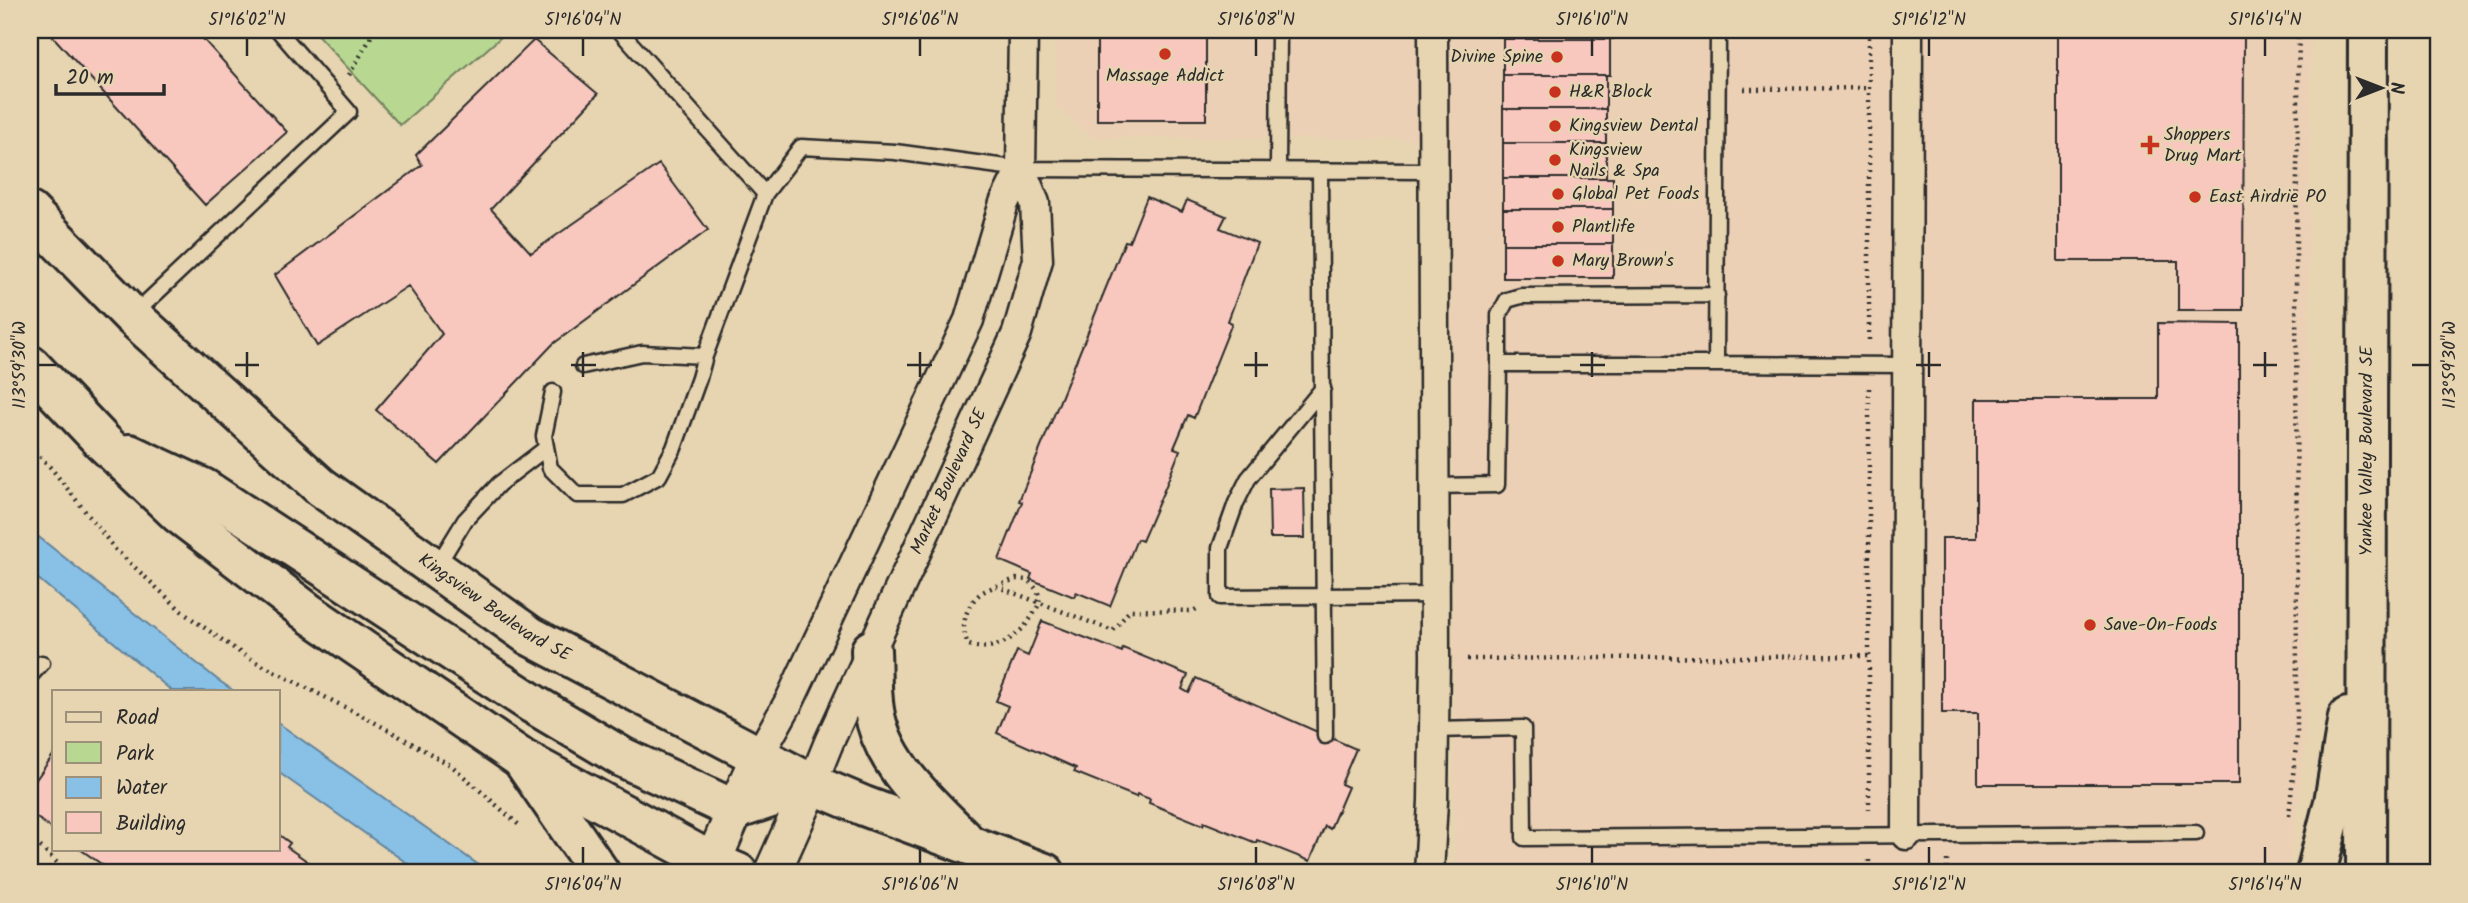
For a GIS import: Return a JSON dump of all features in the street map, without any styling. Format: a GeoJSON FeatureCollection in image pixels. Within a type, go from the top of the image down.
{"type":"FeatureCollection","features":[{"type":"Feature","properties":{"kind":"main road","name":"Yankee Valley Boulevard SE"},"geometry":{"type":"LineString","coordinates":[[2366,873],[2368,30]]}},
{"type":"Feature","properties":{"kind":"main road","name":"Kingsview Boulevard SE"},"geometry":{"type":"LineString","coordinates":[[30,212],[132,316],[321,487],[530,636],[812,784],[1045,873]]}},
{"type":"Feature","properties":{"kind":"main road"},"geometry":{"type":"LineString","coordinates":[[30,365],[103,442],[179,514],[310,614],[522,759],[719,869]]}},
{"type":"Feature","properties":{"kind":"main road"},"geometry":{"type":"LineString","coordinates":[[103,442],[203,488],[533,704],[622,757],[735,810],[812,784]]}},
{"type":"Feature","properties":{"kind":"main road"},"geometry":{"type":"LineString","coordinates":[[2316,873],[2334,802],[2367,591]]}},
{"type":"Feature","properties":{"kind":"main road"},"geometry":{"type":"LineString","coordinates":[[871,650],[874,712],[887,750],[910,785],[972,846]]}},
{"type":"Feature","properties":{"kind":"main road"},"geometry":{"type":"LineString","coordinates":[[522,759],[600,873]]}},
{"type":"Feature","properties":{"kind":"street","name":"Market Boulevard SE"},"geometry":{"type":"LineString","coordinates":[[812,784],[1017,333],[1027,301],[1038,260],[1038,248],[1035,203],[1021,169],[1023,30]]}},
{"type":"Feature","properties":{"kind":"street"},"geometry":{"type":"LineString","coordinates":[[1429,873],[1435,659],[1433,30]]}},
{"type":"Feature","properties":{"kind":"street"},"geometry":{"type":"LineString","coordinates":[[1906,835],[1908,30]]}},
{"type":"Feature","properties":{"kind":"street","name":"Market Boulevard SE"},"geometry":{"type":"LineString","coordinates":[[758,757],[790,700],[968,320],[1004,203],[1021,169]]}},
{"type":"Feature","properties":{"kind":"street"},"geometry":{"type":"LineString","coordinates":[[719,869],[735,810],[758,757]]}},
{"type":"Feature","properties":{"kind":"street"},"geometry":{"type":"LineString","coordinates":[[772,873],[812,784]]}},
{"type":"Feature","properties":{"kind":"lane"},"geometry":{"type":"LineString","coordinates":[[132,316],[349,112],[278,30]]}},
{"type":"Feature","properties":{"kind":"lane"},"geometry":{"type":"LineString","coordinates":[[619,30],[765,194]]}},
{"type":"Feature","properties":{"kind":"lane"},"geometry":{"type":"LineString","coordinates":[[1279,30],[1279,170]]}},
{"type":"Feature","properties":{"kind":"lane"},"geometry":{"type":"LineString","coordinates":[[1716,364],[1718,30]]}},
{"type":"Feature","properties":{"kind":"lane"},"geometry":{"type":"LineString","coordinates":[[553,392],[544,436],[550,468],[577,495],[623,495],[659,476],[674,448],[765,194],[801,147],[895,152],[1021,169],[1433,172]]}},
{"type":"Feature","properties":{"kind":"lane"},"geometry":{"type":"LineString","coordinates":[[1320,171],[1325,736]]}},
{"type":"Feature","properties":{"kind":"lane"},"geometry":{"type":"LineString","coordinates":[[1433,486],[1497,485],[1499,315],[1507,300],[1521,296],[1717,295]]}},
{"type":"Feature","properties":{"kind":"lane"},"geometry":{"type":"LineString","coordinates":[[583,366],[642,353],[705,356]]}},
{"type":"Feature","properties":{"kind":"lane"},"geometry":{"type":"LineString","coordinates":[[1499,364],[1907,365]]}},
{"type":"Feature","properties":{"kind":"lane"},"geometry":{"type":"LineString","coordinates":[[1323,388],[1248,480],[1236,503],[1220,548],[1220,597],[1435,595]]}},
{"type":"Feature","properties":{"kind":"lane"},"geometry":{"type":"LineString","coordinates":[[435,569],[465,520],[499,484],[546,448]]}},
{"type":"Feature","properties":{"kind":"lane"},"geometry":{"type":"LineString","coordinates":[[30,676],[42,663]]}},
{"type":"Feature","properties":{"kind":"lane"},"geometry":{"type":"LineString","coordinates":[[1434,730],[1523,728],[1524,838],[2196,834]]}},
{"type":"Feature","properties":{"kind":"path"},"geometry":{"type":"LineString","coordinates":[[333,94],[357,64],[372,30]]}},
{"type":"Feature","properties":{"kind":"path"},"geometry":{"type":"LineString","coordinates":[[1869,30],[1869,873]]}},
{"type":"Feature","properties":{"kind":"path"},"geometry":{"type":"LineString","coordinates":[[2288,820],[2297,735],[2296,244],[2299,30]]}},
{"type":"Feature","properties":{"kind":"path"},"geometry":{"type":"LineString","coordinates":[[1717,90],[1869,88]]}},
{"type":"Feature","properties":{"kind":"path"},"geometry":{"type":"LineString","coordinates":[[30,446],[115,549],[185,614],[248,658],[372,721],[452,766],[528,833]]}},
{"type":"Feature","properties":{"kind":"path"},"geometry":{"type":"LineString","coordinates":[[1016,579],[1027,580],[1039,594],[1040,602],[1031,618],[1012,639],[990,647],[978,648],[969,645],[964,637],[966,615],[980,594],[996,586],[1016,579]]}},
{"type":"Feature","properties":{"kind":"path"},"geometry":{"type":"LineString","coordinates":[[996,586],[1113,631],[1130,610],[1192,611],[1220,597]]}},
{"type":"Feature","properties":{"kind":"path"},"geometry":{"type":"LineString","coordinates":[[1435,659],[1906,656]]}},
{"type":"Feature","properties":{"kind":"path"},"geometry":{"type":"LineString","coordinates":[[30,837],[68,873]]}},
{"type":"Feature","properties":{"kind":"shaded area"},"geometry":{"type":"Polygon","coordinates":[[[1056,30],[2311,30],[2305,739],[2299,802],[2287,873],[1455,873],[1451,139],[1092,137],[1056,107],[1056,30]]]}},
{"type":"Feature","properties":{"kind":"green space"},"geometry":{"type":"Polygon","coordinates":[[[313,30],[509,30],[400,125],[313,30]]]}},
{"type":"Feature","properties":{"kind":"water"},"geometry":{"type":"Polygon","coordinates":[[[30,530],[233,690],[171,690],[30,572],[30,530]]]}},
{"type":"Feature","properties":{"kind":"water"},"geometry":{"type":"Polygon","coordinates":[[[280,724],[490,873],[421,873],[280,773],[280,724]]]}},
{"type":"Feature","properties":{"kind":"building"},"geometry":{"type":"Polygon","coordinates":[[[47,30],[195,30],[287,132],[205,205],[47,30]]]}},
{"type":"Feature","properties":{"kind":"building"},"geometry":{"type":"Polygon","coordinates":[[[1097,30],[1206,30],[1206,120],[1097,120],[1097,30]]]}},
{"type":"Feature","properties":{"kind":"building"},"geometry":{"type":"Polygon","coordinates":[[[1503,30],[1613,30],[1613,39],[1503,39],[1503,30]]]}},
{"type":"Feature","properties":{"kind":"building","name":"Shoppers Drug Mart"},"geometry":{"type":"Polygon","coordinates":[[[2058,30],[2244,30],[2243,310],[2178,310],[2178,261],[2058,261],[2058,30]]]}},
{"type":"Feature","properties":{"kind":"building","name":"Divine Spine"},"geometry":{"type":"Polygon","coordinates":[[[1503,39],[1610,39],[1610,75],[1503,75],[1503,39]]]}},
{"type":"Feature","properties":{"kind":"building"},"geometry":{"type":"Polygon","coordinates":[[[534,40],[598,94],[491,209],[531,253],[659,164],[708,230],[553,344],[439,464],[376,410],[442,334],[408,286],[317,346],[275,275],[422,165],[416,155],[534,40]]]}},
{"type":"Feature","properties":{"kind":"building","name":"H&R Block"},"geometry":{"type":"Polygon","coordinates":[[[1503,75],[1606,75],[1606,109],[1503,109],[1503,75]]]}},
{"type":"Feature","properties":{"kind":"building","name":"Kingsview Dental"},"geometry":{"type":"Polygon","coordinates":[[[1503,109],[1606,109],[1606,143],[1503,143],[1503,109]]]}},
{"type":"Feature","properties":{"kind":"building","name":"Kingsview Nails & Spa"},"geometry":{"type":"Polygon","coordinates":[[[1503,143],[1606,143],[1606,178],[1503,178],[1503,143]]]}},
{"type":"Feature","properties":{"kind":"building","name":"Global Pet Foods"},"geometry":{"type":"Polygon","coordinates":[[[1503,178],[1613,178],[1613,209],[1503,209],[1503,178]]]}},
{"type":"Feature","properties":{"kind":"building"},"geometry":{"type":"Polygon","coordinates":[[[1147,197],[1182,212],[1187,200],[1226,216],[1220,228],[1257,243],[1228,321],[1232,323],[1194,418],[1188,415],[1174,448],[1180,450],[1165,488],[1142,541],[1137,539],[1110,606],[1076,592],[1074,597],[1030,579],[1032,574],[999,560],[1022,502],[1019,501],[1125,241],[1129,242],[1147,197]]]}},
{"type":"Feature","properties":{"kind":"building","name":"Plantlife"},"geometry":{"type":"Polygon","coordinates":[[[1503,209],[1613,209],[1613,244],[1503,244],[1503,209]]]}},
{"type":"Feature","properties":{"kind":"building","name":"Mary Brown's"},"geometry":{"type":"Polygon","coordinates":[[[1503,244],[1613,244],[1613,278],[1503,278],[1503,244]]]}},
{"type":"Feature","properties":{"kind":"building","name":"Save-On-Foods"},"geometry":{"type":"Polygon","coordinates":[[[2158,323],[2239,324],[2239,784],[1978,784],[1978,713],[1942,713],[1942,538],[1976,538],[1976,399],[2158,399],[2158,323]]]}},
{"type":"Feature","properties":{"kind":"building"},"geometry":{"type":"Polygon","coordinates":[[[1304,488],[1305,538],[1270,538],[1269,489],[1304,488]]]}},
{"type":"Feature","properties":{"kind":"building"},"geometry":{"type":"Polygon","coordinates":[[[1042,621],[1122,652],[1123,648],[1188,675],[1182,689],[1189,693],[1196,678],[1356,749],[1341,784],[1348,787],[1330,829],[1325,826],[1310,861],[1204,822],[1203,825],[1149,803],[1150,799],[1137,794],[1136,797],[1074,772],[1076,768],[997,733],[1008,706],[996,701],[1017,651],[1028,656],[1042,621]]]}},
{"type":"Feature","properties":{"kind":"building"},"geometry":{"type":"Polygon","coordinates":[[[52,757],[52,829],[30,813],[30,788],[52,757]]]}},
{"type":"Feature","properties":{"kind":"building"},"geometry":{"type":"Polygon","coordinates":[[[280,836],[290,843],[287,847],[324,873],[114,873],[81,850],[280,850],[280,836]]]}},
{"type":"Feature","properties":{"kind":"place","name":"Massage Addict"},"geometry":{"type":"Point","coordinates":[1165,54]}},
{"type":"Feature","properties":{"kind":"place","name":"Divine Spine"},"geometry":{"type":"Point","coordinates":[1557,57]}},
{"type":"Feature","properties":{"kind":"place","name":"H&R Block"},"geometry":{"type":"Point","coordinates":[1555,92]}},
{"type":"Feature","properties":{"kind":"place","name":"Kingsview Dental"},"geometry":{"type":"Point","coordinates":[1555,126]}},
{"type":"Feature","properties":{"kind":"place","name":"Shoppers Drug Mart"},"geometry":{"type":"Point","coordinates":[2150,145]}},
{"type":"Feature","properties":{"kind":"place","name":"Kingsview Nails & Spa"},"geometry":{"type":"Point","coordinates":[1555,160]}},
{"type":"Feature","properties":{"kind":"place","name":"Global Pet Foods"},"geometry":{"type":"Point","coordinates":[1558,194]}},
{"type":"Feature","properties":{"kind":"place","name":"East Airdrie PO"},"geometry":{"type":"Point","coordinates":[2195,197]}},
{"type":"Feature","properties":{"kind":"place","name":"Plantlife"},"geometry":{"type":"Point","coordinates":[1558,227]}},
{"type":"Feature","properties":{"kind":"place","name":"Mary Brown's"},"geometry":{"type":"Point","coordinates":[1558,261]}},
{"type":"Feature","properties":{"kind":"place","name":"Save-On-Foods"},"geometry":{"type":"Point","coordinates":[2090,625]}}]}
